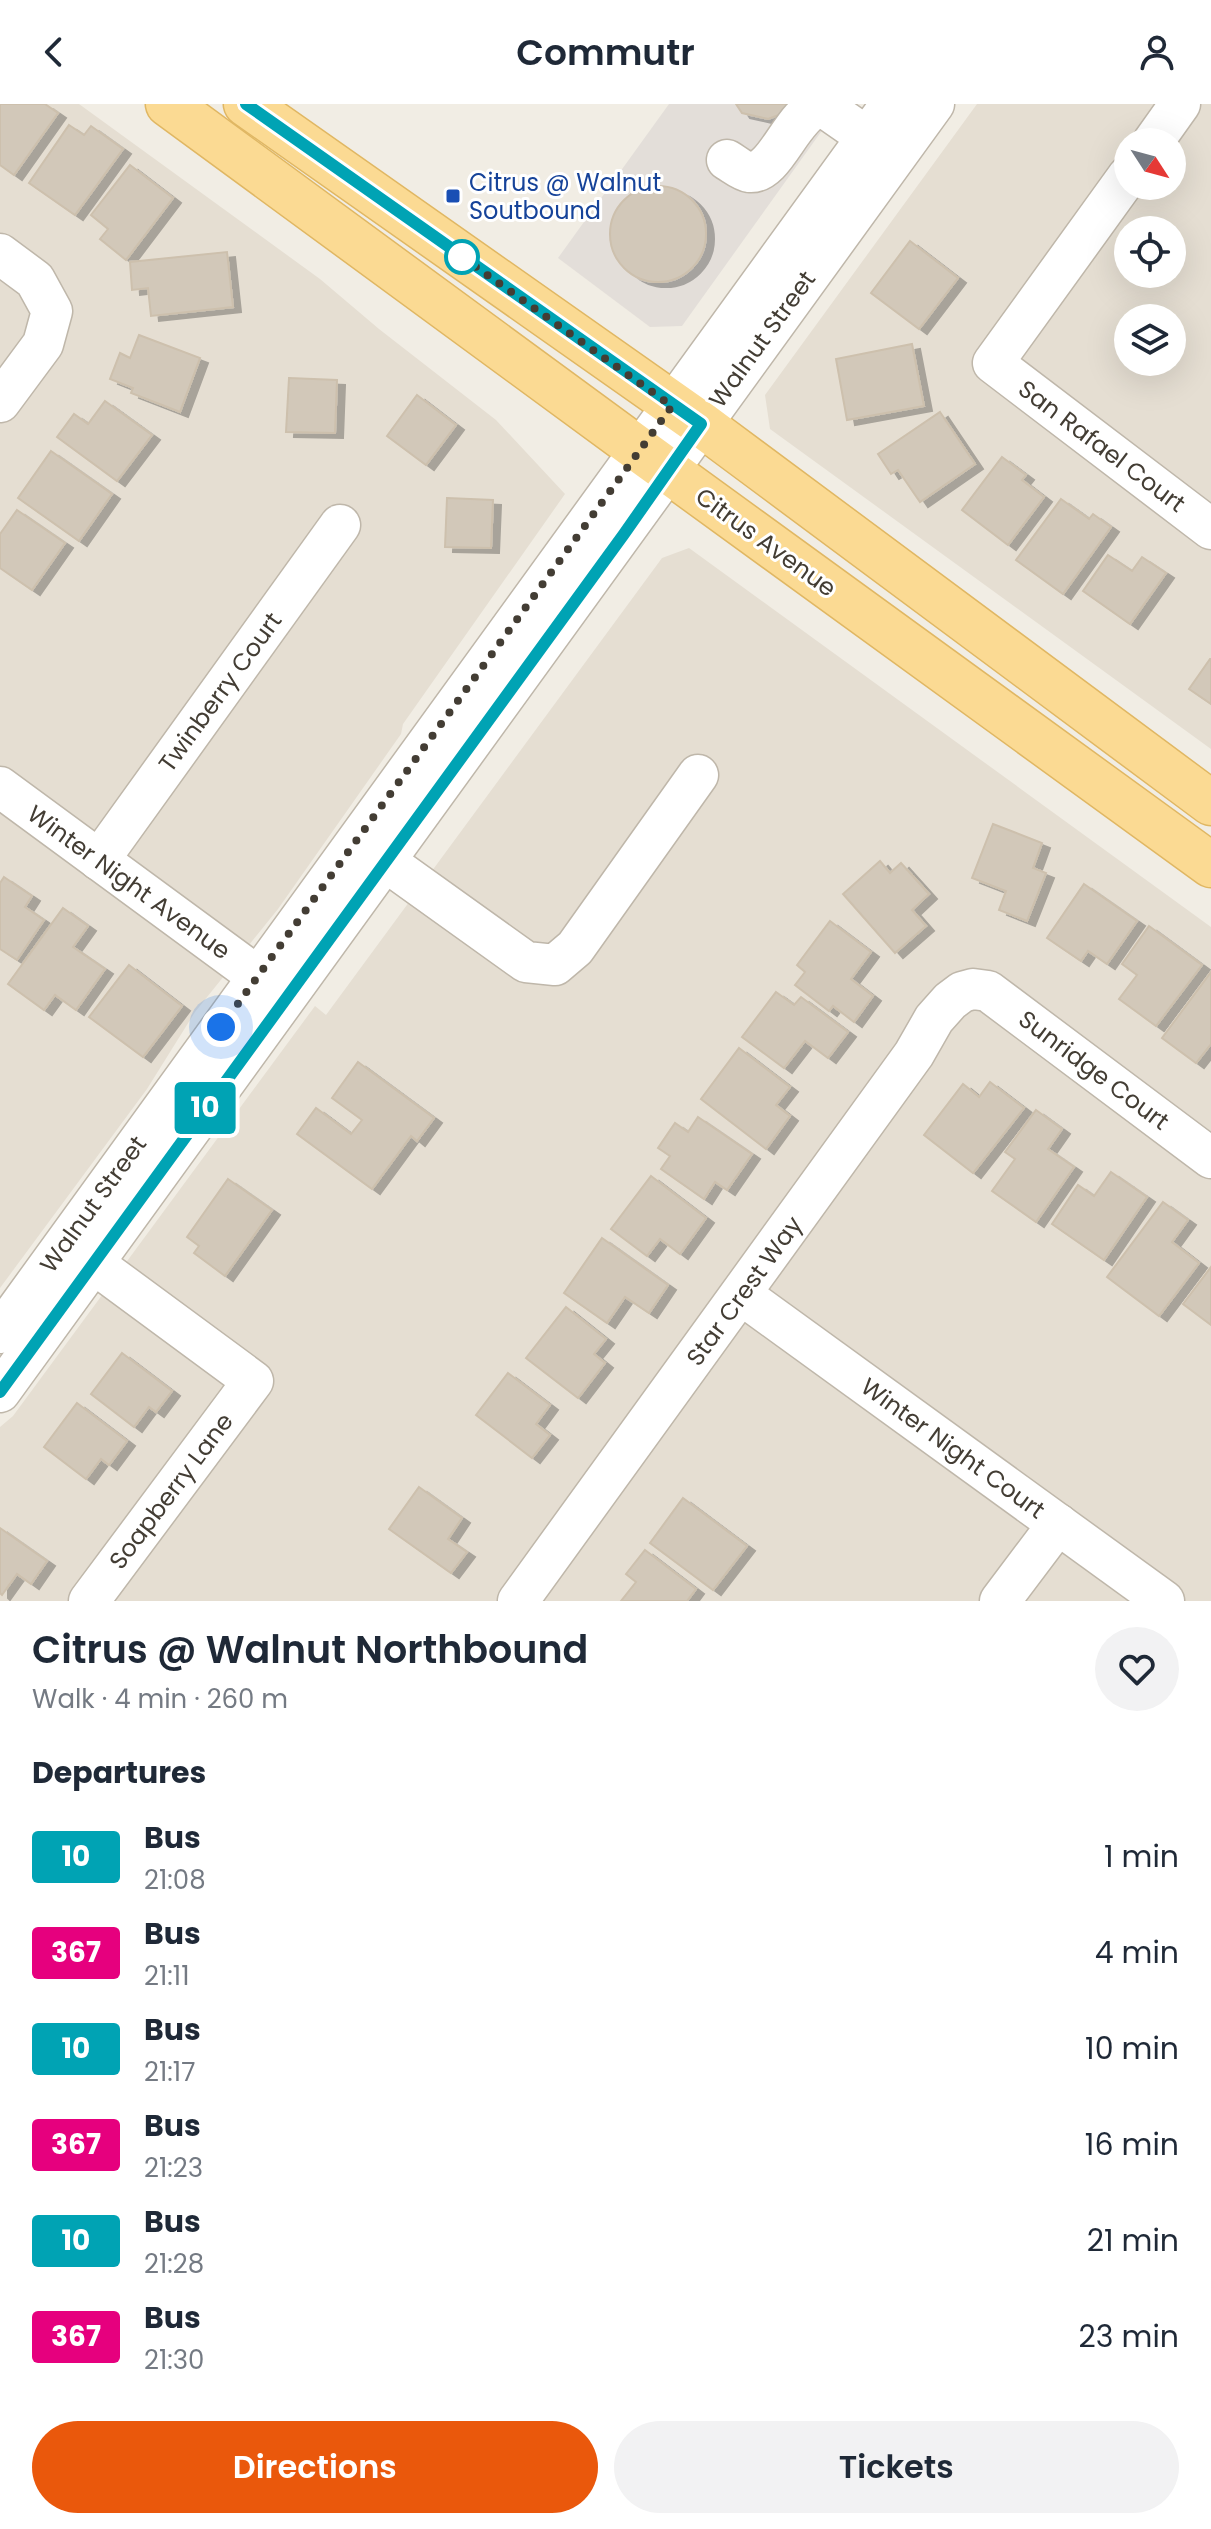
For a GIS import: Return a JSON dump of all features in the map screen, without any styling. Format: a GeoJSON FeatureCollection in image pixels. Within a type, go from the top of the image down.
{"type":"FeatureCollection","features":[{"type":"Feature","properties":{"kind":"main road","name":"Citrus Avenue"},"geometry":{"type":"LineString","coordinates":[[168,104],[1211,865]]}},
{"type":"Feature","properties":{"kind":"main road"},"geometry":{"type":"LineString","coordinates":[[246,104],[686,415],[1211,803]]}},
{"type":"Feature","properties":{"kind":"street","name":"Walnut Street"},"geometry":{"type":"LineString","coordinates":[[0,1392],[385,861],[891,104]]}},
{"type":"Feature","properties":{"kind":"street","name":"Walnut Street"},"geometry":{"type":"LineString","coordinates":[[686,415],[934,104]]}},
{"type":"Feature","properties":{"kind":"street"},"geometry":{"type":"LineString","coordinates":[[1163,128],[1180,104]]}},
{"type":"Feature","properties":{"kind":"street"},"geometry":{"type":"LineString","coordinates":[[727,160],[747,172],[760,171],[768,165],[812,106],[821,105],[867,137]]}},
{"type":"Feature","properties":{"kind":"street","name":"San Rafael Court"},"geometry":{"type":"LineString","coordinates":[[1114,195],[993,363],[1211,529]]}},
{"type":"Feature","properties":{"kind":"street"},"geometry":{"type":"LineString","coordinates":[[0,254],[35,280],[52,311],[43,344],[0,402]]}},
{"type":"Feature","properties":{"kind":"street","name":"Walnut Street"},"geometry":{"type":"LineString","coordinates":[[0,1333],[257,976],[655,461]]}},
{"type":"Feature","properties":{"kind":"street","name":"Twinberry Court"},"geometry":{"type":"LineString","coordinates":[[99,860],[340,525]]}},
{"type":"Feature","properties":{"kind":"street"},"geometry":{"type":"LineString","coordinates":[[385,861],[526,962],[555,965],[575,948],[698,775]]}},
{"type":"Feature","properties":{"kind":"street","name":"Winter Night Avenue"},"geometry":{"type":"LineString","coordinates":[[0,787],[257,976]]}},
{"type":"Feature","properties":{"kind":"street","name":"Sunridge Court"},"geometry":{"type":"LineString","coordinates":[[973,989],[988,991],[998,997],[1211,1158]]}},
{"type":"Feature","properties":{"kind":"street","name":"Star Crest Way"},"geometry":{"type":"LineString","coordinates":[[518,1601],[742,1295],[914,1054],[934,1019],[962,992],[973,989]]}},
{"type":"Feature","properties":{"kind":"street","name":"Soapberry Lane"},"geometry":{"type":"LineString","coordinates":[[89,1601],[253,1381],[93,1263]]}},
{"type":"Feature","properties":{"kind":"street","name":"Winter Night Court"},"geometry":{"type":"LineString","coordinates":[[742,1295],[1164,1601]]}},
{"type":"Feature","properties":{"kind":"street"},"geometry":{"type":"LineString","coordinates":[[1000,1601],[1058,1524]]}},
{"type":"Feature","properties":{"kind":"shaded area"},"geometry":{"type":"Polygon","coordinates":[[[0,104],[79,104],[320,279],[496,420],[565,494],[403,724],[401,734],[278,909],[195,1012],[147,1089],[0,1288],[0,104]]]}},
{"type":"Feature","properties":{"kind":"shaded area"},"geometry":{"type":"Polygon","coordinates":[[[669,104],[841,104],[682,326],[650,327],[558,258],[669,104]]]}},
{"type":"Feature","properties":{"kind":"shaded area"},"geometry":{"type":"Polygon","coordinates":[[[977,104],[1211,104],[1211,749],[770,429],[765,395],[977,104]]]}},
{"type":"Feature","properties":{"kind":"shaded area"},"geometry":{"type":"Polygon","coordinates":[[[689,548],[1211,927],[1211,1601],[0,1601],[0,1427],[13,1416],[315,1006],[326,1015],[662,558],[689,548]]]}},
{"type":"Feature","properties":{"kind":"building"},"geometry":{"type":"Polygon","coordinates":[[[0,104],[45,104],[58,113],[14,175],[0,165],[0,104]]]}},
{"type":"Feature","properties":{"kind":"building"},"geometry":{"type":"Polygon","coordinates":[[[736,104],[797,104],[787,112],[768,119],[742,113],[736,104]]]}},
{"type":"Feature","properties":{"kind":"building"},"geometry":{"type":"Polygon","coordinates":[[[69,125],[84,135],[91,126],[123,149],[75,215],[29,183],[69,125]]]}},
{"type":"Feature","properties":{"kind":"building"},"geometry":{"type":"Polygon","coordinates":[[[130,165],[173,198],[126,260],[100,239],[108,229],[91,215],[130,165]]]}},
{"type":"Feature","properties":{"kind":"building"},"geometry":{"type":"Polygon","coordinates":[[[658,186],[676,190],[692,200],[702,216],[706,234],[702,252],[692,268],[676,278],[658,282],[640,278],[624,268],[614,252],[610,234],[614,216],[624,200],[640,190],[658,186]]]}},
{"type":"Feature","properties":{"kind":"building"},"geometry":{"type":"Polygon","coordinates":[[[910,241],[958,278],[919,329],[871,293],[910,241]]]}},
{"type":"Feature","properties":{"kind":"building"},"geometry":{"type":"Polygon","coordinates":[[[227,252],[233,307],[151,316],[148,288],[132,290],[130,262],[227,252]]]}},
{"type":"Feature","properties":{"kind":"building"},"geometry":{"type":"Polygon","coordinates":[[[139,335],[200,358],[180,412],[131,393],[133,388],[110,379],[120,353],[130,358],[139,335]]]}},
{"type":"Feature","properties":{"kind":"building"},"geometry":{"type":"Polygon","coordinates":[[[912,344],[924,406],[847,420],[836,359],[912,344]]]}},
{"type":"Feature","properties":{"kind":"building"},"geometry":{"type":"Polygon","coordinates":[[[289,378],[337,380],[335,433],[286,432],[289,378]]]}},
{"type":"Feature","properties":{"kind":"building"},"geometry":{"type":"Polygon","coordinates":[[[417,395],[456,425],[426,465],[387,436],[417,395]]]}},
{"type":"Feature","properties":{"kind":"building"},"geometry":{"type":"Polygon","coordinates":[[[105,401],[152,435],[117,481],[57,437],[74,414],[88,424],[105,401]]]}},
{"type":"Feature","properties":{"kind":"building"},"geometry":{"type":"Polygon","coordinates":[[[940,412],[975,464],[920,502],[898,470],[891,474],[878,454],[940,412]]]}},
{"type":"Feature","properties":{"kind":"building"},"geometry":{"type":"Polygon","coordinates":[[[51,451],[112,494],[79,541],[18,498],[51,451]]]}},
{"type":"Feature","properties":{"kind":"building"},"geometry":{"type":"Polygon","coordinates":[[[1002,457],[1026,475],[1022,480],[1044,497],[1008,545],[962,510],[1002,457]]]}},
{"type":"Feature","properties":{"kind":"building"},"geometry":{"type":"Polygon","coordinates":[[[447,498],[493,500],[491,548],[445,547],[447,498]]]}},
{"type":"Feature","properties":{"kind":"building"},"geometry":{"type":"Polygon","coordinates":[[[1061,499],[1089,519],[1093,514],[1111,527],[1063,594],[1016,560],[1061,499]]]}},
{"type":"Feature","properties":{"kind":"building"},"geometry":{"type":"Polygon","coordinates":[[[17,510],[65,543],[32,590],[0,568],[0,534],[17,510]]]}},
{"type":"Feature","properties":{"kind":"building"},"geometry":{"type":"Polygon","coordinates":[[[1108,555],[1132,571],[1142,557],[1166,573],[1130,624],[1083,591],[1108,555]]]}},
{"type":"Feature","properties":{"kind":"building"},"geometry":{"type":"Polygon","coordinates":[[[1211,659],[1211,704],[1189,689],[1211,659]]]}},
{"type":"Feature","properties":{"kind":"building"},"geometry":{"type":"Polygon","coordinates":[[[993,824],[1042,843],[1033,868],[1046,873],[1027,921],[999,910],[1006,891],[972,878],[993,824]]]}},
{"type":"Feature","properties":{"kind":"building"},"geometry":{"type":"Polygon","coordinates":[[[880,861],[890,873],[901,863],[929,894],[912,910],[926,926],[895,953],[843,894],[880,861]]]}},
{"type":"Feature","properties":{"kind":"building"},"geometry":{"type":"Polygon","coordinates":[[[4,877],[32,896],[25,907],[44,920],[17,960],[0,949],[0,883],[4,877]]]}},
{"type":"Feature","properties":{"kind":"building"},"geometry":{"type":"Polygon","coordinates":[[[1084,884],[1137,921],[1107,964],[1088,951],[1081,961],[1047,938],[1084,884]]]}},
{"type":"Feature","properties":{"kind":"building"},"geometry":{"type":"Polygon","coordinates":[[[63,908],[88,926],[73,947],[105,969],[76,1010],[55,995],[44,1010],[8,984],[63,908]]]}},
{"type":"Feature","properties":{"kind":"building"},"geometry":{"type":"Polygon","coordinates":[[[830,921],[871,952],[851,979],[873,996],[854,1022],[833,1006],[829,1011],[795,985],[805,972],[797,965],[830,921]]]}},
{"type":"Feature","properties":{"kind":"building"},"geometry":{"type":"Polygon","coordinates":[[[1149,926],[1202,965],[1156,1026],[1119,999],[1137,975],[1122,964],[1149,926]]]}},
{"type":"Feature","properties":{"kind":"building"},"geometry":{"type":"Polygon","coordinates":[[[129,965],[182,1006],[143,1057],[89,1017],[129,965]]]}},
{"type":"Feature","properties":{"kind":"building"},"geometry":{"type":"Polygon","coordinates":[[[1211,972],[1211,1044],[1196,1063],[1162,1038],[1211,972]]]}},
{"type":"Feature","properties":{"kind":"building"},"geometry":{"type":"Polygon","coordinates":[[[776,992],[794,1005],[801,997],[848,1032],[828,1058],[805,1041],[784,1068],[742,1037],[776,992]]]}},
{"type":"Feature","properties":{"kind":"building"},"geometry":{"type":"Polygon","coordinates":[[[739,1048],[790,1087],[776,1105],[790,1116],[766,1149],[701,1099],[739,1048]]]}},
{"type":"Feature","properties":{"kind":"building"},"geometry":{"type":"Polygon","coordinates":[[[358,1062],[434,1118],[417,1141],[411,1136],[372,1189],[297,1134],[316,1108],[351,1134],[362,1120],[332,1098],[358,1062]]]}},
{"type":"Feature","properties":{"kind":"building"},"geometry":{"type":"Polygon","coordinates":[[[990,1082],[1024,1108],[973,1173],[924,1135],[963,1084],[979,1097],[990,1082]]]}},
{"type":"Feature","properties":{"kind":"building"},"geometry":{"type":"Polygon","coordinates":[[[1036,1110],[1062,1129],[1048,1149],[1074,1167],[1036,1222],[992,1191],[1015,1159],[1005,1152],[1036,1110]]]}},
{"type":"Feature","properties":{"kind":"building"},"geometry":{"type":"Polygon","coordinates":[[[698,1117],[752,1154],[727,1190],[715,1182],[704,1199],[661,1169],[670,1156],[658,1148],[675,1123],[688,1132],[698,1117]]]}},
{"type":"Feature","properties":{"kind":"building"},"geometry":{"type":"Polygon","coordinates":[[[1111,1172],[1147,1197],[1104,1260],[1052,1224],[1078,1185],[1094,1196],[1111,1172]]]}},
{"type":"Feature","properties":{"kind":"building"},"geometry":{"type":"Polygon","coordinates":[[[651,1176],[706,1218],[680,1254],[660,1239],[647,1256],[611,1229],[651,1176]]]}},
{"type":"Feature","properties":{"kind":"building"},"geometry":{"type":"Polygon","coordinates":[[[228,1179],[272,1210],[225,1276],[194,1253],[199,1246],[187,1237],[228,1179]]]}},
{"type":"Feature","properties":{"kind":"building"},"geometry":{"type":"Polygon","coordinates":[[[1163,1202],[1188,1220],[1172,1242],[1199,1263],[1159,1316],[1107,1277],[1163,1202]]]}},
{"type":"Feature","properties":{"kind":"building"},"geometry":{"type":"Polygon","coordinates":[[[602,1238],[668,1285],[649,1313],[625,1297],[607,1323],[564,1293],[602,1238]]]}},
{"type":"Feature","properties":{"kind":"building"},"geometry":{"type":"Polygon","coordinates":[[[1211,1267],[1211,1325],[1183,1304],[1211,1267]]]}},
{"type":"Feature","properties":{"kind":"building"},"geometry":{"type":"Polygon","coordinates":[[[566,1307],[606,1339],[594,1354],[605,1363],[578,1398],[526,1358],[566,1307]]]}},
{"type":"Feature","properties":{"kind":"building"},"geometry":{"type":"Polygon","coordinates":[[[122,1353],[172,1391],[156,1412],[149,1407],[134,1427],[91,1394],[122,1353]]]}},
{"type":"Feature","properties":{"kind":"building"},"geometry":{"type":"Polygon","coordinates":[[[508,1373],[550,1405],[536,1424],[550,1435],[532,1458],[476,1415],[508,1373]]]}},
{"type":"Feature","properties":{"kind":"building"},"geometry":{"type":"Polygon","coordinates":[[[77,1403],[127,1441],[109,1465],[101,1459],[86,1479],[44,1447],[77,1403]]]}},
{"type":"Feature","properties":{"kind":"building"},"geometry":{"type":"Polygon","coordinates":[[[419,1487],[462,1518],[448,1539],[467,1552],[451,1573],[389,1529],[419,1487]]]}},
{"type":"Feature","properties":{"kind":"building"},"geometry":{"type":"Polygon","coordinates":[[[683,1498],[747,1546],[713,1590],[650,1543],[683,1498]]]}},
{"type":"Feature","properties":{"kind":"building"},"geometry":{"type":"Polygon","coordinates":[[[0,1528],[47,1561],[31,1584],[17,1574],[2,1595],[0,1593],[0,1528]]]}},
{"type":"Feature","properties":{"kind":"building"},"geometry":{"type":"Polygon","coordinates":[[[645,1550],[696,1589],[687,1601],[621,1601],[636,1582],[626,1574],[645,1550]]]}},
{"type":"Feature","properties":{"kind":"bus line","name":"10"},"geometry":{"type":"LineString","coordinates":[[0,1392],[701,424],[246,104]]}},
{"type":"Feature","properties":{"kind":"place","name":"Citrus @ Walnut Soutbound"},"geometry":{"type":"Point","coordinates":[453,196]}},
{"type":"Feature","properties":{"kind":"route"},"geometry":{"type":"LineString","coordinates":[[221,1027],[672,406],[462,257]]}}]}
